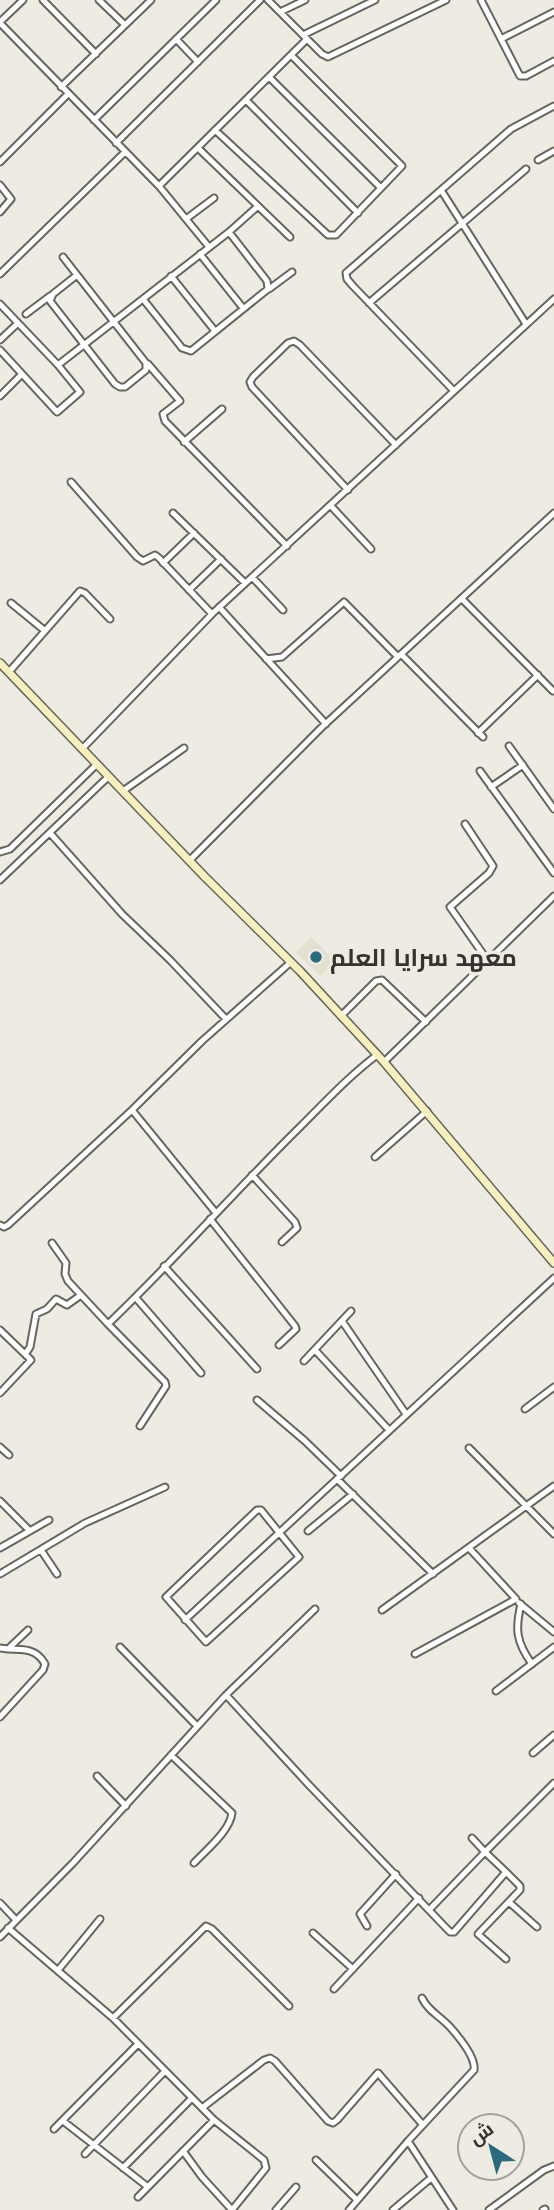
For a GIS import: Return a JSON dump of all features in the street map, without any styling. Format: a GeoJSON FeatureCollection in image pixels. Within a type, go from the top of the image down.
{"type":"FeatureCollection","features":[{"type":"Feature","properties":{"kind":"main road"},"geometry":{"type":"LineString","coordinates":[[0,663],[108,777],[291,962],[384,1062],[554,1264]]}},
{"type":"Feature","properties":{"kind":"street"},"geometry":{"type":"LineString","coordinates":[[23,0],[0,22],[159,186],[209,247]]}},
{"type":"Feature","properties":{"kind":"street"},"geometry":{"type":"LineString","coordinates":[[43,0],[96,54]]}},
{"type":"Feature","properties":{"kind":"street"},"geometry":{"type":"LineString","coordinates":[[99,0],[125,25]]}},
{"type":"Feature","properties":{"kind":"street"},"geometry":{"type":"LineString","coordinates":[[61,87],[151,0]]}},
{"type":"Feature","properties":{"kind":"street"},"geometry":{"type":"LineString","coordinates":[[94,120],[216,0]]}},
{"type":"Feature","properties":{"kind":"street"},"geometry":{"type":"LineString","coordinates":[[116,143],[260,0]]}},
{"type":"Feature","properties":{"kind":"street"},"geometry":{"type":"LineString","coordinates":[[268,0],[328,57],[443,1]]}},
{"type":"Feature","properties":{"kind":"street"},"geometry":{"type":"LineString","coordinates":[[280,12],[305,0]]}},
{"type":"Feature","properties":{"kind":"street"},"geometry":{"type":"LineString","coordinates":[[159,186],[291,55],[305,37],[375,0]]}},
{"type":"Feature","properties":{"kind":"street"},"geometry":{"type":"LineString","coordinates":[[482,0],[520,76],[526,76],[554,61]]}},
{"type":"Feature","properties":{"kind":"street"},"geometry":{"type":"LineString","coordinates":[[501,39],[554,12]]}},
{"type":"Feature","properties":{"kind":"street"},"geometry":{"type":"LineString","coordinates":[[176,39],[198,62]]}},
{"type":"Feature","properties":{"kind":"street"},"geometry":{"type":"LineString","coordinates":[[215,131],[328,235],[336,235],[358,213],[401,168],[401,164],[291,55]]}},
{"type":"Feature","properties":{"kind":"street"},"geometry":{"type":"LineString","coordinates":[[269,77],[381,188]]}},
{"type":"Feature","properties":{"kind":"street"},"geometry":{"type":"LineString","coordinates":[[0,162],[68,94]]}},
{"type":"Feature","properties":{"kind":"street"},"geometry":{"type":"LineString","coordinates":[[246,100],[358,213]]}},
{"type":"Feature","properties":{"kind":"street"},"geometry":{"type":"LineString","coordinates":[[454,391],[347,279],[346,273],[511,129],[554,106]]}},
{"type":"Feature","properties":{"kind":"street"},"geometry":{"type":"LineString","coordinates":[[198,148],[290,237]]}},
{"type":"Feature","properties":{"kind":"street"},"geometry":{"type":"LineString","coordinates":[[538,160],[554,151]]}},
{"type":"Feature","properties":{"kind":"street"},"geometry":{"type":"LineString","coordinates":[[0,274],[125,152]]}},
{"type":"Feature","properties":{"kind":"street"},"geometry":{"type":"LineString","coordinates":[[369,303],[526,169]]}},
{"type":"Feature","properties":{"kind":"street"},"geometry":{"type":"LineString","coordinates":[[0,186],[11,199],[0,212]]}},
{"type":"Feature","properties":{"kind":"street"},"geometry":{"type":"LineString","coordinates":[[441,190],[526,324]]}},
{"type":"Feature","properties":{"kind":"street"},"geometry":{"type":"LineString","coordinates":[[186,219],[214,198]]}},
{"type":"Feature","properties":{"kind":"street"},"geometry":{"type":"LineString","coordinates":[[58,365],[229,232],[258,206]]}},
{"type":"Feature","properties":{"kind":"street"},"geometry":{"type":"LineString","coordinates":[[229,232],[269,284],[266,291]]}},
{"type":"Feature","properties":{"kind":"street"},"geometry":{"type":"LineString","coordinates":[[200,254],[243,308]]}},
{"type":"Feature","properties":{"kind":"street"},"geometry":{"type":"LineString","coordinates":[[63,257],[180,401],[163,414],[163,417],[184,442],[287,546]]}},
{"type":"Feature","properties":{"kind":"street"},"geometry":{"type":"LineString","coordinates":[[143,299],[186,351],[191,351],[292,271]]}},
{"type":"Feature","properties":{"kind":"street"},"geometry":{"type":"LineString","coordinates":[[26,314],[77,275]]}},
{"type":"Feature","properties":{"kind":"street"},"geometry":{"type":"LineString","coordinates":[[171,276],[215,331]]}},
{"type":"Feature","properties":{"kind":"street"},"geometry":{"type":"LineString","coordinates":[[53,294],[51,303],[115,384],[125,387],[146,370],[144,360]]}},
{"type":"Feature","properties":{"kind":"street"},"geometry":{"type":"LineString","coordinates":[[82,749],[219,607],[554,299]]}},
{"type":"Feature","properties":{"kind":"street"},"geometry":{"type":"LineString","coordinates":[[0,304],[80,392],[57,412],[0,350]]}},
{"type":"Feature","properties":{"kind":"street"},"geometry":{"type":"LineString","coordinates":[[0,340],[18,323]]}},
{"type":"Feature","properties":{"kind":"street"},"geometry":{"type":"LineString","coordinates":[[348,490],[252,387],[250,382],[253,377],[288,343],[294,341],[300,345],[396,445]]}},
{"type":"Feature","properties":{"kind":"street"},"geometry":{"type":"LineString","coordinates":[[0,396],[22,374]]}},
{"type":"Feature","properties":{"kind":"street"},"geometry":{"type":"LineString","coordinates":[[184,442],[222,409]]}},
{"type":"Feature","properties":{"kind":"street"},"geometry":{"type":"LineString","coordinates":[[71,482],[137,557],[143,561],[155,555],[212,614]]}},
{"type":"Feature","properties":{"kind":"street"},"geometry":{"type":"LineString","coordinates":[[331,506],[370,549]]}},
{"type":"Feature","properties":{"kind":"street"},"geometry":{"type":"LineString","coordinates":[[173,513],[245,583]]}},
{"type":"Feature","properties":{"kind":"street"},"geometry":{"type":"LineString","coordinates":[[190,860],[326,724],[554,513]]}},
{"type":"Feature","properties":{"kind":"street"},"geometry":{"type":"LineString","coordinates":[[163,563],[194,533]]}},
{"type":"Feature","properties":{"kind":"street"},"geometry":{"type":"LineString","coordinates":[[189,590],[221,559]]}},
{"type":"Feature","properties":{"kind":"street"},"geometry":{"type":"LineString","coordinates":[[252,577],[283,610]]}},
{"type":"Feature","properties":{"kind":"street"},"geometry":{"type":"LineString","coordinates":[[9,672],[80,591],[110,620]]}},
{"type":"Feature","properties":{"kind":"street"},"geometry":{"type":"LineString","coordinates":[[462,599],[553,691]]}},
{"type":"Feature","properties":{"kind":"street"},"geometry":{"type":"LineString","coordinates":[[10,603],[44,630]]}},
{"type":"Feature","properties":{"kind":"street"},"geometry":{"type":"LineString","coordinates":[[267,659],[282,657],[344,603],[480,735],[538,675]]}},
{"type":"Feature","properties":{"kind":"street"},"geometry":{"type":"LineString","coordinates":[[219,607],[326,724]]}},
{"type":"Feature","properties":{"kind":"street"},"geometry":{"type":"LineString","coordinates":[[509,746],[554,809]]}},
{"type":"Feature","properties":{"kind":"street"},"geometry":{"type":"LineString","coordinates":[[123,791],[184,748]]}},
{"type":"Feature","properties":{"kind":"street"},"geometry":{"type":"LineString","coordinates":[[0,852],[10,849],[97,764]]}},
{"type":"Feature","properties":{"kind":"street"},"geometry":{"type":"LineString","coordinates":[[491,787],[523,765]]}},
{"type":"Feature","properties":{"kind":"street"},"geometry":{"type":"LineString","coordinates":[[480,771],[554,873]]}},
{"type":"Feature","properties":{"kind":"street"},"geometry":{"type":"LineString","coordinates":[[0,880],[108,777]]}},
{"type":"Feature","properties":{"kind":"street"},"geometry":{"type":"LineString","coordinates":[[465,824],[493,866],[489,873],[450,907],[488,961]]}},
{"type":"Feature","properties":{"kind":"street"},"geometry":{"type":"LineString","coordinates":[[50,833],[122,914],[226,1019]]}},
{"type":"Feature","properties":{"kind":"street"},"geometry":{"type":"LineString","coordinates":[[384,1062],[553,900]]}},
{"type":"Feature","properties":{"kind":"street"},"geometry":{"type":"LineString","coordinates":[[0,1225],[8,1225],[226,1019],[291,962]]}},
{"type":"Feature","properties":{"kind":"street"},"geometry":{"type":"LineString","coordinates":[[341,1016],[379,980],[384,981],[426,1022]]}},
{"type":"Feature","properties":{"kind":"street"},"geometry":{"type":"LineString","coordinates":[[108,1324],[344,1082],[377,1055]]}},
{"type":"Feature","properties":{"kind":"street"},"geometry":{"type":"LineString","coordinates":[[132,1110],[216,1213]]}},
{"type":"Feature","properties":{"kind":"street"},"geometry":{"type":"LineString","coordinates":[[375,1157],[427,1111]]}},
{"type":"Feature","properties":{"kind":"street"},"geometry":{"type":"LineString","coordinates":[[252,1175],[295,1222],[297,1228],[282,1241]]}},
{"type":"Feature","properties":{"kind":"street"},"geometry":{"type":"LineString","coordinates":[[210,1219],[295,1326],[296,1329],[279,1345]]}},
{"type":"Feature","properties":{"kind":"street"},"geometry":{"type":"LineString","coordinates":[[52,1243],[66,1263],[65,1277],[165,1382],[166,1385],[140,1426]]}},
{"type":"Feature","properties":{"kind":"street"},"geometry":{"type":"LineString","coordinates":[[164,1266],[257,1369]]}},
{"type":"Feature","properties":{"kind":"street"},"geometry":{"type":"LineString","coordinates":[[186,1620],[554,1278]]}},
{"type":"Feature","properties":{"kind":"street"},"geometry":{"type":"LineString","coordinates":[[26,1353],[30,1347],[36,1314],[47,1309],[56,1299],[66,1306],[81,1296]]}},
{"type":"Feature","properties":{"kind":"street"},"geometry":{"type":"LineString","coordinates":[[136,1298],[201,1373]]}},
{"type":"Feature","properties":{"kind":"street"},"geometry":{"type":"LineString","coordinates":[[304,1362],[351,1311]]}},
{"type":"Feature","properties":{"kind":"street"},"geometry":{"type":"LineString","coordinates":[[342,1321],[406,1414]]}},
{"type":"Feature","properties":{"kind":"street"},"geometry":{"type":"LineString","coordinates":[[0,1330],[30,1359],[30,1363],[0,1393]]}},
{"type":"Feature","properties":{"kind":"street"},"geometry":{"type":"LineString","coordinates":[[315,1350],[389,1430]]}},
{"type":"Feature","properties":{"kind":"street"},"geometry":{"type":"LineString","coordinates":[[525,1409],[554,1387]]}},
{"type":"Feature","properties":{"kind":"street"},"geometry":{"type":"LineString","coordinates":[[257,1400],[299,1436],[352,1494],[433,1574]]}},
{"type":"Feature","properties":{"kind":"street"},"geometry":{"type":"LineString","coordinates":[[0,1447],[9,1455]]}},
{"type":"Feature","properties":{"kind":"street"},"geometry":{"type":"LineString","coordinates":[[468,1448],[554,1534]]}},
{"type":"Feature","properties":{"kind":"street"},"geometry":{"type":"LineString","coordinates":[[0,1574],[85,1523],[165,1487]]}},
{"type":"Feature","properties":{"kind":"street"},"geometry":{"type":"LineString","coordinates":[[382,1610],[554,1487]]}},
{"type":"Feature","properties":{"kind":"street"},"geometry":{"type":"LineString","coordinates":[[308,1531],[352,1494]]}},
{"type":"Feature","properties":{"kind":"street"},"geometry":{"type":"LineString","coordinates":[[0,1501],[30,1531]]}},
{"type":"Feature","properties":{"kind":"street"},"geometry":{"type":"LineString","coordinates":[[257,1510],[261,1510],[279,1532],[299,1557],[207,1642],[166,1597],[257,1510]]}},
{"type":"Feature","properties":{"kind":"street"},"geometry":{"type":"LineString","coordinates":[[0,1548],[49,1520]]}},
{"type":"Feature","properties":{"kind":"street"},"geometry":{"type":"LineString","coordinates":[[469,1548],[518,1602],[554,1632]]}},
{"type":"Feature","properties":{"kind":"street"},"geometry":{"type":"LineString","coordinates":[[41,1550],[57,1574]]}},
{"type":"Feature","properties":{"kind":"street"},"geometry":{"type":"LineString","coordinates":[[415,1654],[518,1602]]}},
{"type":"Feature","properties":{"kind":"street"},"geometry":{"type":"LineString","coordinates":[[518,1602],[518,1636],[523,1651],[532,1664]]}},
{"type":"Feature","properties":{"kind":"street"},"geometry":{"type":"LineString","coordinates":[[0,1937],[73,1863],[226,1695],[315,1609]]}},
{"type":"Feature","properties":{"kind":"street"},"geometry":{"type":"LineString","coordinates":[[8,1649],[28,1630]]}},
{"type":"Feature","properties":{"kind":"street"},"geometry":{"type":"LineString","coordinates":[[120,1647],[197,1726]]}},
{"type":"Feature","properties":{"kind":"street"},"geometry":{"type":"LineString","coordinates":[[496,1690],[554,1647]]}},
{"type":"Feature","properties":{"kind":"street"},"geometry":{"type":"LineString","coordinates":[[0,1648],[32,1651],[46,1664],[43,1670],[3,1707],[0,1717]]}},
{"type":"Feature","properties":{"kind":"street"},"geometry":{"type":"LineString","coordinates":[[226,1695],[449,1930],[454,1932],[506,1872]]}},
{"type":"Feature","properties":{"kind":"street"},"geometry":{"type":"LineString","coordinates":[[533,1754],[554,1735]]}},
{"type":"Feature","properties":{"kind":"street"},"geometry":{"type":"LineString","coordinates":[[171,1755],[232,1813],[232,1819],[224,1830],[194,1863]]}},
{"type":"Feature","properties":{"kind":"street"},"geometry":{"type":"LineString","coordinates":[[97,1776],[126,1806]]}},
{"type":"Feature","properties":{"kind":"street"},"geometry":{"type":"LineString","coordinates":[[430,1909],[553,1787]]}},
{"type":"Feature","properties":{"kind":"street"},"geometry":{"type":"LineString","coordinates":[[472,1839],[521,1888],[478,1934],[506,1959]]}},
{"type":"Feature","properties":{"kind":"street"},"geometry":{"type":"LineString","coordinates":[[367,1926],[360,1914],[396,1874]]}},
{"type":"Feature","properties":{"kind":"street"},"geometry":{"type":"LineString","coordinates":[[334,1989],[419,1898]]}},
{"type":"Feature","properties":{"kind":"street"},"geometry":{"type":"LineString","coordinates":[[509,1902],[537,1927]]}},
{"type":"Feature","properties":{"kind":"street"},"geometry":{"type":"LineString","coordinates":[[0,1903],[16,1920]]}},
{"type":"Feature","properties":{"kind":"street"},"geometry":{"type":"LineString","coordinates":[[59,1969],[100,1919]]}},
{"type":"Feature","properties":{"kind":"street"},"geometry":{"type":"LineString","coordinates":[[113,2018],[206,1926],[289,2006]]}},
{"type":"Feature","properties":{"kind":"street"},"geometry":{"type":"LineString","coordinates":[[8,1928],[113,2018],[214,2120],[266,2165],[232,2210],[183,2151]]}},
{"type":"Feature","properties":{"kind":"street"},"geometry":{"type":"LineString","coordinates":[[313,1933],[353,1969]]}},
{"type":"Feature","properties":{"kind":"street"},"geometry":{"type":"LineString","coordinates":[[349,2210],[408,2141],[472,2074],[475,2067],[450,2027],[425,2006],[422,1998]]}},
{"type":"Feature","properties":{"kind":"street"},"geometry":{"type":"LineString","coordinates":[[54,2129],[138,2044]]}},
{"type":"Feature","properties":{"kind":"street"},"geometry":{"type":"LineString","coordinates":[[202,2108],[270,2058],[328,2121],[333,2123],[337,2120],[378,2073],[423,2125]]}},
{"type":"Feature","properties":{"kind":"street"},"geometry":{"type":"LineString","coordinates":[[85,2154],[165,2071]]}},
{"type":"Feature","properties":{"kind":"street"},"geometry":{"type":"LineString","coordinates":[[123,2168],[192,2098]]}},
{"type":"Feature","properties":{"kind":"street"},"geometry":{"type":"LineString","coordinates":[[138,2197],[214,2120]]}},
{"type":"Feature","properties":{"kind":"street"},"geometry":{"type":"LineString","coordinates":[[63,2121],[148,2187]]}},
{"type":"Feature","properties":{"kind":"street"},"geometry":{"type":"LineString","coordinates":[[408,2141],[452,2210]]}},
{"type":"Feature","properties":{"kind":"street"},"geometry":{"type":"LineString","coordinates":[[316,2160],[357,2200]]}},
{"type":"Feature","properties":{"kind":"street"},"geometry":{"type":"LineString","coordinates":[[489,2210],[544,2170],[554,2166]]}},
{"type":"Feature","properties":{"kind":"street"},"geometry":{"type":"LineString","coordinates":[[393,2210],[431,2178]]}},
{"type":"Feature","properties":{"kind":"street"},"geometry":{"type":"LineString","coordinates":[[276,2210],[296,2187]]}},
{"type":"Feature","properties":{"kind":"shaded area","name":"معهد سرايا العلم"},"geometry":{"type":"Polygon","coordinates":[[[311,937],[335,961],[321,976],[296,953],[311,937]]]}},
{"type":"Feature","properties":{"kind":"place","name":"معهد سرايا العلم"},"geometry":{"type":"Point","coordinates":[316,957]}}]}
